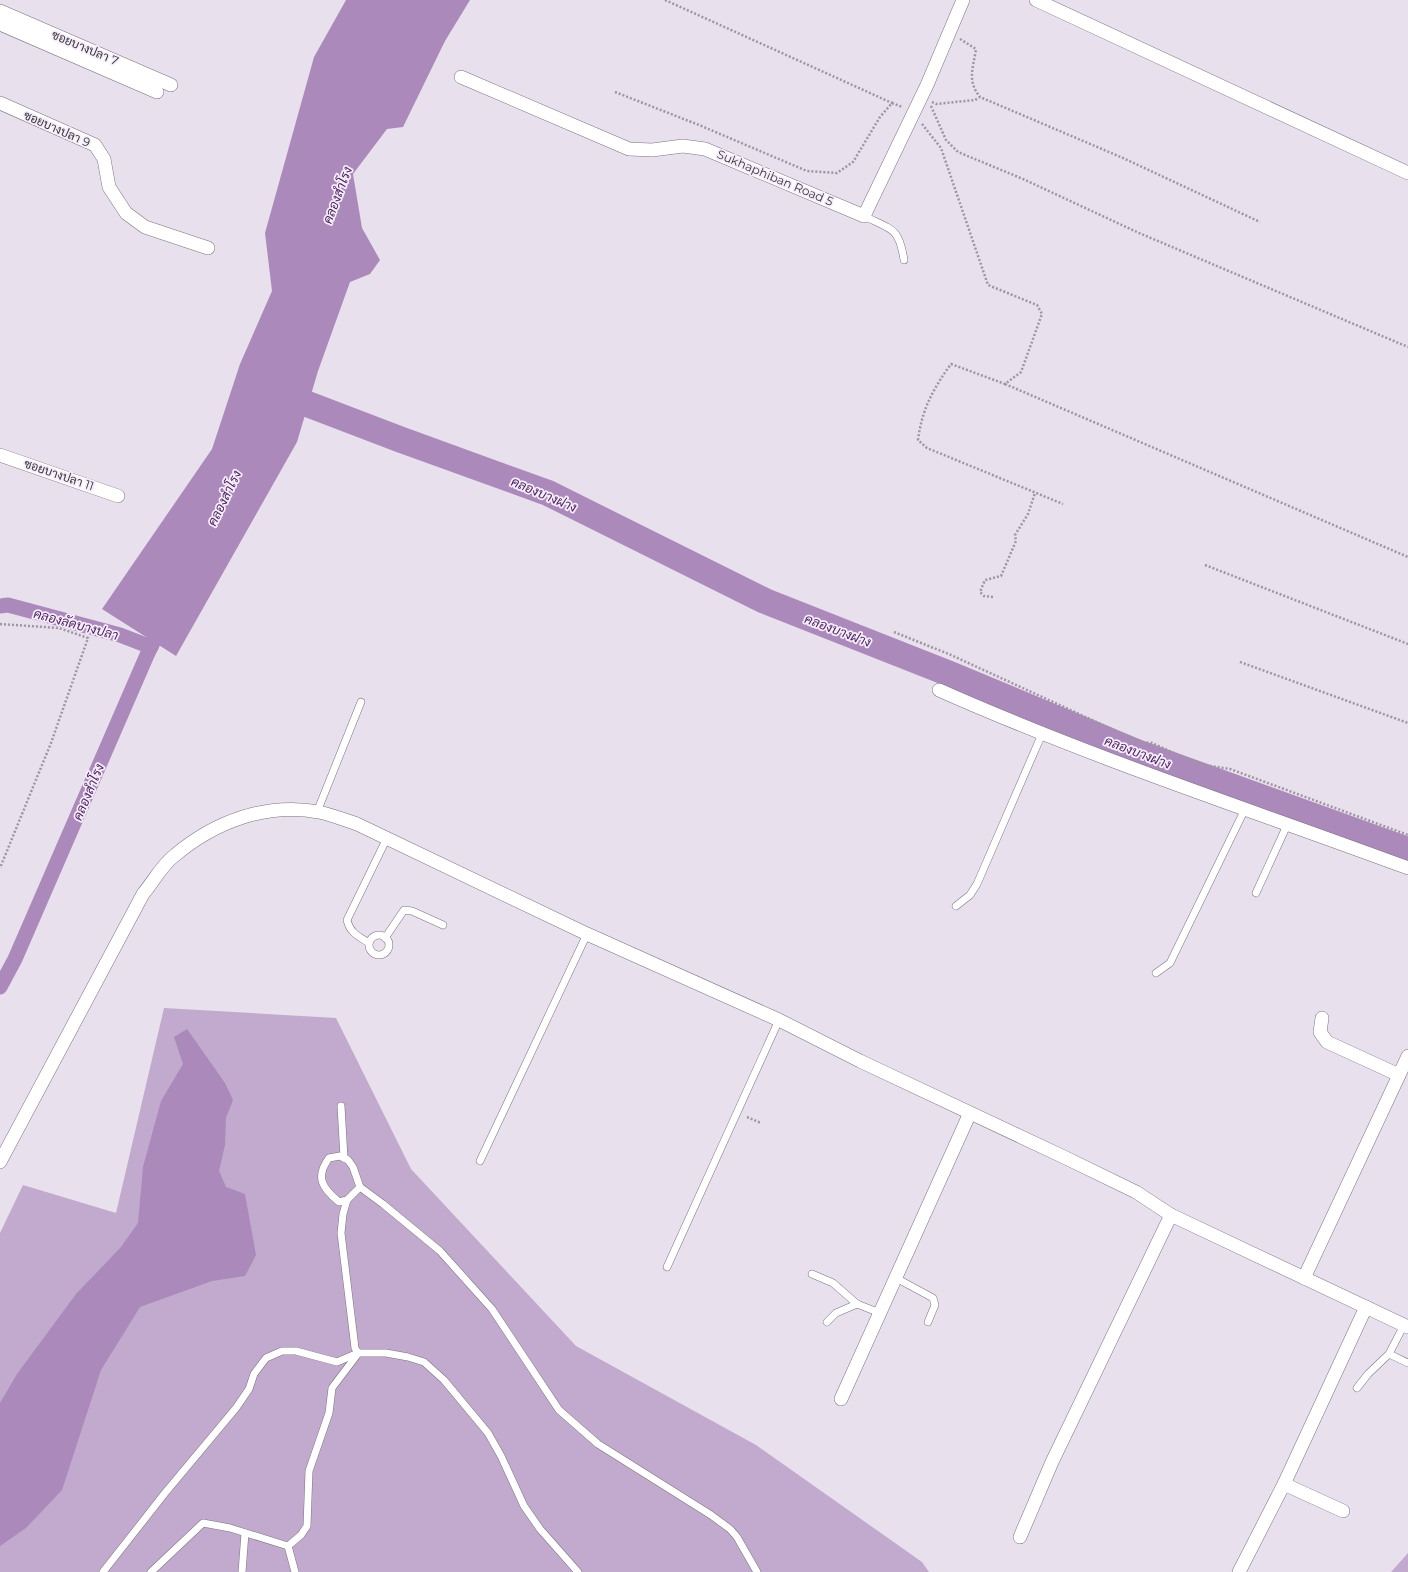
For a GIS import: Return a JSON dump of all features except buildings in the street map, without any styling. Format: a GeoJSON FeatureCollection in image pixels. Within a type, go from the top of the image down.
{"type":"FeatureCollection","features":[{"type":"Feature","properties":{"kind":"street"},"geometry":{"type":"LineString","coordinates":[[864,216],[914,112],[963,0]]}},
{"type":"Feature","properties":{"kind":"street"},"geometry":{"type":"LineString","coordinates":[[1036,0],[1408,173]]}},
{"type":"Feature","properties":{"kind":"street","name":"ซอยบางปลา 7"},"geometry":{"type":"LineString","coordinates":[[0,11],[171,84]]}},
{"type":"Feature","properties":{"kind":"street"},"geometry":{"type":"LineString","coordinates":[[0,24],[158,92]]}},
{"type":"Feature","properties":{"kind":"street","name":"Sukhaphiban Road 5"},"geometry":{"type":"LineString","coordinates":[[461,77],[630,149],[652,150],[683,146],[705,149],[864,216]]}},
{"type":"Feature","properties":{"kind":"street","name":"ซอยบางปลา 9"},"geometry":{"type":"LineString","coordinates":[[0,103],[95,145],[104,159],[109,187],[126,213],[145,227],[208,248]]}},
{"type":"Feature","properties":{"kind":"street","name":"ซอยบางปลา 11"},"geometry":{"type":"LineString","coordinates":[[0,455],[118,496]]}},
{"type":"Feature","properties":{"kind":"street"},"geometry":{"type":"LineString","coordinates":[[939,690],[1042,734],[1165,782],[1288,823],[1408,868]]}},
{"type":"Feature","properties":{"kind":"street"},"geometry":{"type":"LineString","coordinates":[[0,1162],[143,894],[173,856],[213,828],[249,814],[294,810],[318,812],[357,824],[588,934],[779,1020],[1129,1189],[1171,1216],[1406,1326]]}},
{"type":"Feature","properties":{"kind":"street"},"geometry":{"type":"LineString","coordinates":[[1322,1018],[1320,1032],[1327,1042],[1399,1075]]}},
{"type":"Feature","properties":{"kind":"street"},"geometry":{"type":"LineString","coordinates":[[1304,1278],[1408,1056]]}},
{"type":"Feature","properties":{"kind":"street"},"geometry":{"type":"LineString","coordinates":[[841,1399],[970,1113]]}},
{"type":"Feature","properties":{"kind":"street"},"geometry":{"type":"LineString","coordinates":[[1020,1537],[1052,1462],[1171,1216]]}},
{"type":"Feature","properties":{"kind":"street"},"geometry":{"type":"LineString","coordinates":[[1239,1572],[1284,1484],[1366,1307]]}},
{"type":"Feature","properties":{"kind":"street"},"geometry":{"type":"LineString","coordinates":[[1284,1484],[1343,1511]]}},
{"type":"Feature","properties":{"kind":"lane"},"geometry":{"type":"LineString","coordinates":[[864,216],[891,229],[898,235],[904,260]]}},
{"type":"Feature","properties":{"kind":"lane"},"geometry":{"type":"LineString","coordinates":[[318,812],[361,702]]}},
{"type":"Feature","properties":{"kind":"lane"},"geometry":{"type":"LineString","coordinates":[[956,906],[970,895],[977,884],[1042,734]]}},
{"type":"Feature","properties":{"kind":"lane"},"geometry":{"type":"LineString","coordinates":[[1156,974],[1170,963],[1245,808]]}},
{"type":"Feature","properties":{"kind":"lane"},"geometry":{"type":"LineString","coordinates":[[1256,893],[1288,823]]}},
{"type":"Feature","properties":{"kind":"lane"},"geometry":{"type":"LineString","coordinates":[[369,942],[374,936],[381,935],[385,938],[388,945],[384,953],[374,953],[371,950],[369,942],[354,934],[349,929],[347,920],[387,838]]}},
{"type":"Feature","properties":{"kind":"lane"},"geometry":{"type":"LineString","coordinates":[[385,938],[404,910],[412,911],[443,925]]}},
{"type":"Feature","properties":{"kind":"lane"},"geometry":{"type":"LineString","coordinates":[[480,1161],[588,934]]}},
{"type":"Feature","properties":{"kind":"lane"},"geometry":{"type":"LineString","coordinates":[[667,1267],[779,1020]]}},
{"type":"Feature","properties":{"kind":"lane"},"geometry":{"type":"LineString","coordinates":[[341,1106],[344,1158]]}},
{"type":"Feature","properties":{"kind":"lane"},"geometry":{"type":"LineString","coordinates":[[347,1200],[339,1202],[330,1194],[321,1180],[322,1168],[329,1158],[340,1156],[348,1160],[353,1168],[360,1187],[440,1251],[492,1310],[559,1410],[598,1444],[711,1515],[730,1529],[737,1537],[757,1572]]}},
{"type":"Feature","properties":{"kind":"lane"},"geometry":{"type":"LineString","coordinates":[[358,1353],[355,1348],[341,1233],[343,1214],[347,1200],[360,1187]]}},
{"type":"Feature","properties":{"kind":"lane"},"geometry":{"type":"LineString","coordinates":[[812,1274],[833,1283],[857,1304],[880,1313]]}},
{"type":"Feature","properties":{"kind":"lane"},"geometry":{"type":"LineString","coordinates":[[896,1278],[933,1298],[935,1305],[928,1322]]}},
{"type":"Feature","properties":{"kind":"lane"},"geometry":{"type":"LineString","coordinates":[[827,1322],[836,1313],[857,1304]]}},
{"type":"Feature","properties":{"kind":"lane"},"geometry":{"type":"LineString","coordinates":[[1357,1388],[1368,1374],[1389,1354],[1406,1326]]}},
{"type":"Feature","properties":{"kind":"lane"},"geometry":{"type":"LineString","coordinates":[[103,1572],[165,1493],[236,1408],[249,1389],[254,1374],[266,1358],[282,1351],[296,1351],[337,1362],[358,1353],[386,1353],[424,1362],[444,1380],[488,1433],[501,1456],[524,1506],[540,1529],[578,1572]]}},
{"type":"Feature","properties":{"kind":"lane"},"geometry":{"type":"LineString","coordinates":[[288,1546],[302,1535],[307,1526],[309,1471],[329,1413],[332,1388],[358,1353]]}},
{"type":"Feature","properties":{"kind":"lane"},"geometry":{"type":"LineString","coordinates":[[1389,1354],[1408,1363]]}},
{"type":"Feature","properties":{"kind":"lane"},"geometry":{"type":"LineString","coordinates":[[151,1572],[203,1523],[288,1546]]}},
{"type":"Feature","properties":{"kind":"lane"},"geometry":{"type":"LineString","coordinates":[[242,1572],[244,1533]]}},
{"type":"Feature","properties":{"kind":"lane"},"geometry":{"type":"LineString","coordinates":[[288,1546],[295,1572]]}},
{"type":"Feature","properties":{"kind":"path"},"geometry":{"type":"LineString","coordinates":[[665,0],[914,112],[941,148],[988,285],[1037,305],[1042,314],[1021,372],[1005,384]]}},
{"type":"Feature","properties":{"kind":"path"},"geometry":{"type":"LineString","coordinates":[[949,33],[976,49],[971,79],[974,89],[980,97],[1122,158],[1260,222]]}},
{"type":"Feature","properties":{"kind":"path"},"geometry":{"type":"LineString","coordinates":[[615,92],[699,125],[807,171],[837,173],[853,162],[880,117],[892,103]]}},
{"type":"Feature","properties":{"kind":"path"},"geometry":{"type":"LineString","coordinates":[[980,97],[975,100],[936,104],[929,100],[946,140],[958,152],[1023,179],[1138,233],[1408,348]]}},
{"type":"Feature","properties":{"kind":"path"},"geometry":{"type":"LineString","coordinates":[[1063,504],[927,448],[918,440],[920,424],[933,388],[951,364],[1005,384],[1408,557]]}},
{"type":"Feature","properties":{"kind":"path"},"geometry":{"type":"LineString","coordinates":[[993,597],[984,596],[980,592],[985,580],[1001,576],[1016,541],[1015,535],[1028,514],[1035,493]]}},
{"type":"Feature","properties":{"kind":"path"},"geometry":{"type":"LineString","coordinates":[[1205,565],[1408,644]]}},
{"type":"Feature","properties":{"kind":"path"},"geometry":{"type":"LineString","coordinates":[[0,624],[59,628],[88,638],[51,743],[0,868]]}},
{"type":"Feature","properties":{"kind":"path"},"geometry":{"type":"LineString","coordinates":[[894,632],[951,655],[1140,742],[1152,743],[1198,764],[1230,768],[1408,835]]}},
{"type":"Feature","properties":{"kind":"path"},"geometry":{"type":"LineString","coordinates":[[1240,662],[1408,723]]}},
{"type":"Feature","properties":{"kind":"path"},"geometry":{"type":"LineString","coordinates":[[737,1113],[760,1123]]}},
{"type":"Feature","properties":{"kind":"shaded area"},"geometry":{"type":"Polygon","coordinates":[[[164,1008],[336,1018],[411,1169],[576,1346],[756,1445],[922,1562],[929,1572],[0,1572],[0,1233],[23,1185],[116,1213],[164,1008]]]}},
{"type":"Feature","properties":{"kind":"shaded area"},"geometry":{"type":"Polygon","coordinates":[[[1408,1553],[1408,1572],[1391,1572],[1408,1553]]]}},
{"type":"Feature","properties":{"kind":"water"},"geometry":{"type":"Polygon","coordinates":[[[346,0],[470,0],[445,41],[403,127],[387,129],[353,174],[362,228],[380,260],[370,274],[350,282],[318,371],[297,442],[176,656],[102,609],[212,449],[240,364],[272,291],[265,233],[314,57],[346,0]]]}},
{"type":"Feature","properties":{"kind":"water"},"geometry":{"type":"Polygon","coordinates":[[[187,1029],[225,1083],[233,1100],[226,1118],[225,1145],[219,1171],[226,1187],[245,1194],[256,1255],[245,1276],[212,1281],[140,1307],[101,1370],[62,1490],[26,1528],[0,1546],[0,1403],[17,1374],[76,1294],[121,1247],[138,1223],[143,1167],[161,1101],[183,1064],[174,1037],[187,1029]]]}},
{"type":"Feature","properties":{"kind":"waterway","name":"คลองบางฝาง"},"geometry":{"type":"LineString","coordinates":[[276,392],[399,439],[548,493],[765,601],[950,674],[1139,753],[1408,850]]}},
{"type":"Feature","properties":{"kind":"waterway","name":"คลองลัดบางปลา"},"geometry":{"type":"LineString","coordinates":[[0,606],[8,605],[120,635],[151,647]]}},
{"type":"Feature","properties":{"kind":"waterway","name":"คลองสำโรง"},"geometry":{"type":"LineString","coordinates":[[0,987],[15,959],[147,655],[162,624]]}}]}
